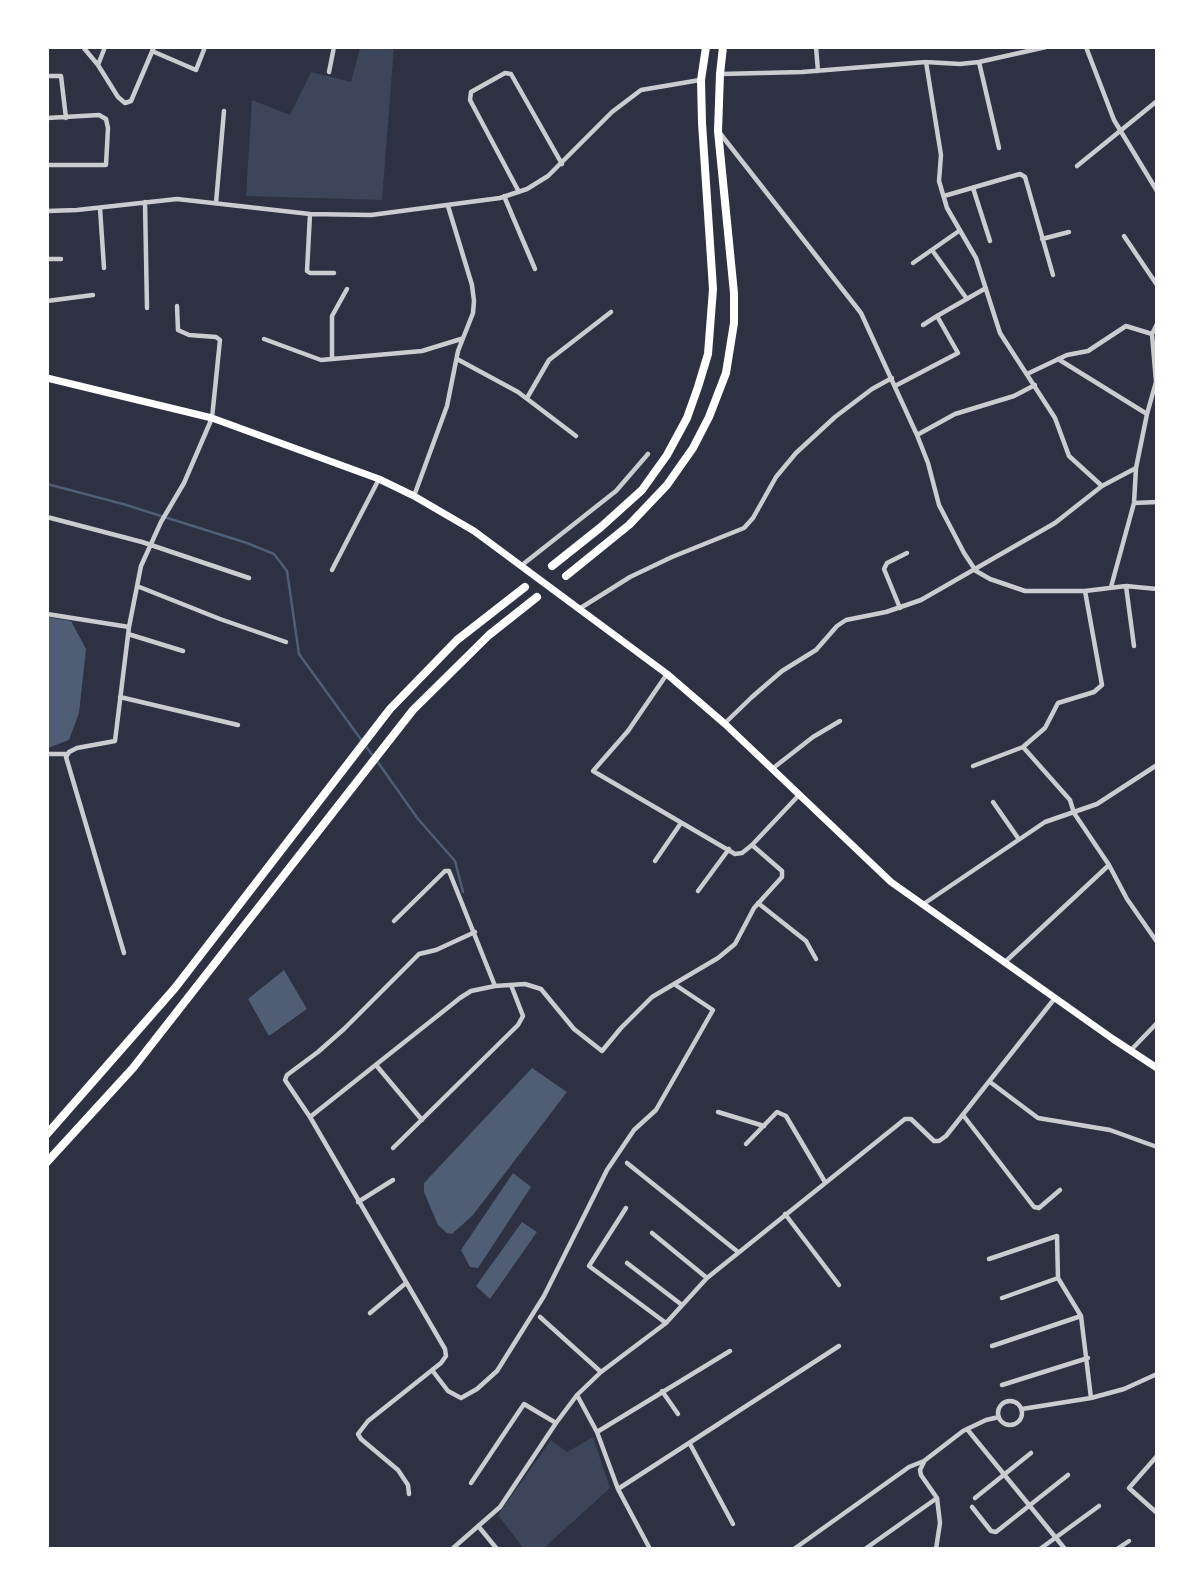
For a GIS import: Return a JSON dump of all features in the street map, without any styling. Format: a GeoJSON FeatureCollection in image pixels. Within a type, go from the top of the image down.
{"type":"FeatureCollection","features":[{"type":"Feature","properties":{"kind":"main road"},"geometry":{"type":"LineString","coordinates":[[552,566],[642,490],[667,455],[687,418],[708,354],[713,289],[701,80],[706,47]]}},
{"type":"Feature","properties":{"kind":"main road"},"geometry":{"type":"LineString","coordinates":[[566,576],[629,525],[667,485],[709,417],[726,373],[734,323],[734,303],[718,131],[723,47]]}},
{"type":"Feature","properties":{"kind":"main road"},"geometry":{"type":"LineString","coordinates":[[47,378],[212,418],[379,479],[474,531],[667,674],[725,724],[891,882],[1157,1068]]}},
{"type":"Feature","properties":{"kind":"main road"},"geometry":{"type":"LineString","coordinates":[[47,1134],[175,988],[390,709],[457,640],[525,587]]}},
{"type":"Feature","properties":{"kind":"main road"},"geometry":{"type":"LineString","coordinates":[[47,1162],[133,1068],[413,710],[489,635],[537,597]]}},
{"type":"Feature","properties":{"kind":"street"},"geometry":{"type":"LineString","coordinates":[[83,47],[125,103],[131,101],[153,49],[196,70],[205,47]]}},
{"type":"Feature","properties":{"kind":"street"},"geometry":{"type":"LineString","coordinates":[[98,65],[105,47]]}},
{"type":"Feature","properties":{"kind":"street"},"geometry":{"type":"LineString","coordinates":[[329,72],[334,47]]}},
{"type":"Feature","properties":{"kind":"street"},"geometry":{"type":"LineString","coordinates":[[816,47],[818,71]]}},
{"type":"Feature","properties":{"kind":"street"},"geometry":{"type":"LineString","coordinates":[[720,74],[818,71],[926,62],[960,64],[1046,47]]}},
{"type":"Feature","properties":{"kind":"street"},"geometry":{"type":"LineString","coordinates":[[1086,47],[1120,132],[1157,191]]}},
{"type":"Feature","properties":{"kind":"street"},"geometry":{"type":"LineString","coordinates":[[926,62],[940,143],[939,181],[959,231],[976,258],[1000,333],[1055,418],[1069,456],[1101,486]]}},
{"type":"Feature","properties":{"kind":"street"},"geometry":{"type":"LineString","coordinates":[[979,62],[999,148]]}},
{"type":"Feature","properties":{"kind":"street"},"geometry":{"type":"LineString","coordinates":[[519,192],[470,100],[471,92],[505,73],[511,74],[562,164]]}},
{"type":"Feature","properties":{"kind":"street"},"geometry":{"type":"LineString","coordinates":[[47,76],[61,76],[66,118]]}},
{"type":"Feature","properties":{"kind":"street"},"geometry":{"type":"LineString","coordinates":[[47,211],[177,199],[310,214],[371,215],[504,196],[519,192],[548,176],[612,112],[641,90],[701,80]]}},
{"type":"Feature","properties":{"kind":"street"},"geometry":{"type":"LineString","coordinates":[[1077,166],[1157,101]]}},
{"type":"Feature","properties":{"kind":"street"},"geometry":{"type":"LineString","coordinates":[[216,203],[224,111]]}},
{"type":"Feature","properties":{"kind":"street"},"geometry":{"type":"LineString","coordinates":[[47,118],[99,115],[106,119],[106,165],[47,165]]}},
{"type":"Feature","properties":{"kind":"street"},"geometry":{"type":"LineString","coordinates":[[718,131],[861,313],[917,435],[939,505],[976,571],[990,579],[1025,591],[1085,591],[1111,586],[1157,589]]}},
{"type":"Feature","properties":{"kind":"street"},"geometry":{"type":"LineString","coordinates":[[944,196],[1020,174],[1025,177],[1053,275]]}},
{"type":"Feature","properties":{"kind":"street"},"geometry":{"type":"LineString","coordinates":[[973,188],[990,241]]}},
{"type":"Feature","properties":{"kind":"street"},"geometry":{"type":"LineString","coordinates":[[504,196],[535,268]]}},
{"type":"Feature","properties":{"kind":"street"},"geometry":{"type":"LineString","coordinates":[[145,202],[147,307]]}},
{"type":"Feature","properties":{"kind":"street"},"geometry":{"type":"LineString","coordinates":[[414,496],[447,406],[462,338],[473,313],[472,285],[447,206]]}},
{"type":"Feature","properties":{"kind":"street"},"geometry":{"type":"LineString","coordinates":[[100,208],[104,268]]}},
{"type":"Feature","properties":{"kind":"street"},"geometry":{"type":"LineString","coordinates":[[310,214],[307,271],[334,273]]}},
{"type":"Feature","properties":{"kind":"street"},"geometry":{"type":"LineString","coordinates":[[913,263],[959,231]]}},
{"type":"Feature","properties":{"kind":"street"},"geometry":{"type":"LineString","coordinates":[[1042,239],[1069,232]]}},
{"type":"Feature","properties":{"kind":"street"},"geometry":{"type":"LineString","coordinates":[[1124,236],[1157,285]]}},
{"type":"Feature","properties":{"kind":"street"},"geometry":{"type":"LineString","coordinates":[[932,250],[967,299]]}},
{"type":"Feature","properties":{"kind":"street"},"geometry":{"type":"LineString","coordinates":[[47,259],[61,259]]}},
{"type":"Feature","properties":{"kind":"street"},"geometry":{"type":"LineString","coordinates":[[923,325],[986,288]]}},
{"type":"Feature","properties":{"kind":"street"},"geometry":{"type":"LineString","coordinates":[[332,359],[332,316],[347,289]]}},
{"type":"Feature","properties":{"kind":"street"},"geometry":{"type":"LineString","coordinates":[[47,301],[93,295]]}},
{"type":"Feature","properties":{"kind":"street"},"geometry":{"type":"LineString","coordinates":[[47,754],[67,754],[77,748],[114,742],[129,627],[141,566],[161,522],[184,483],[212,418],[220,340],[178,330],[177,306]]}},
{"type":"Feature","properties":{"kind":"street"},"geometry":{"type":"LineString","coordinates":[[527,398],[549,360],[611,312]]}},
{"type":"Feature","properties":{"kind":"street"},"geometry":{"type":"LineString","coordinates":[[895,386],[958,353],[937,316]]}},
{"type":"Feature","properties":{"kind":"street"},"geometry":{"type":"LineString","coordinates":[[1111,586],[1134,503],[1136,468],[1156,382],[1152,334],[1157,324]]}},
{"type":"Feature","properties":{"kind":"street"},"geometry":{"type":"LineString","coordinates":[[1027,374],[1067,355],[1088,351],[1126,327],[1152,334]]}},
{"type":"Feature","properties":{"kind":"street"},"geometry":{"type":"LineString","coordinates":[[264,339],[321,360],[422,351],[462,338]]}},
{"type":"Feature","properties":{"kind":"street"},"geometry":{"type":"LineString","coordinates":[[457,359],[527,398],[576,436]]}},
{"type":"Feature","properties":{"kind":"street"},"geometry":{"type":"LineString","coordinates":[[1058,359],[1147,414]]}},
{"type":"Feature","properties":{"kind":"street"},"geometry":{"type":"LineString","coordinates":[[579,609],[661,562],[744,528],[753,519],[776,477],[796,453],[862,396],[892,378]]}},
{"type":"Feature","properties":{"kind":"street"},"geometry":{"type":"LineString","coordinates":[[917,435],[955,414],[1014,396],[1035,385]]}},
{"type":"Feature","properties":{"kind":"street"},"geometry":{"type":"LineString","coordinates":[[522,565],[616,491],[648,454]]}},
{"type":"Feature","properties":{"kind":"street"},"geometry":{"type":"LineString","coordinates":[[725,724],[782,671],[816,650],[837,626],[846,620],[921,600],[976,571],[1055,523],[1101,486],[1136,468]]}},
{"type":"Feature","properties":{"kind":"street"},"geometry":{"type":"LineString","coordinates":[[332,570],[379,479]]}},
{"type":"Feature","properties":{"kind":"street"},"geometry":{"type":"LineString","coordinates":[[1134,503],[1157,502]]}},
{"type":"Feature","properties":{"kind":"street"},"geometry":{"type":"LineString","coordinates":[[47,517],[150,545],[249,578]]}},
{"type":"Feature","properties":{"kind":"street"},"geometry":{"type":"LineString","coordinates":[[900,607],[884,569],[887,563],[907,553]]}},
{"type":"Feature","properties":{"kind":"street"},"geometry":{"type":"LineString","coordinates":[[137,586],[220,620],[286,642]]}},
{"type":"Feature","properties":{"kind":"street"},"geometry":{"type":"LineString","coordinates":[[1126,586],[1134,646]]}},
{"type":"Feature","properties":{"kind":"street"},"geometry":{"type":"LineString","coordinates":[[974,766],[1023,747],[1045,728],[1058,703],[1094,692],[1102,685],[1085,591]]}},
{"type":"Feature","properties":{"kind":"street"},"geometry":{"type":"LineString","coordinates":[[47,614],[129,627]]}},
{"type":"Feature","properties":{"kind":"street"},"geometry":{"type":"LineString","coordinates":[[128,634],[183,651]]}},
{"type":"Feature","properties":{"kind":"street"},"geometry":{"type":"LineString","coordinates":[[667,674],[628,731],[593,771],[735,854],[742,853],[752,845],[800,796]]}},
{"type":"Feature","properties":{"kind":"street"},"geometry":{"type":"LineString","coordinates":[[120,697],[238,725]]}},
{"type":"Feature","properties":{"kind":"street"},"geometry":{"type":"LineString","coordinates":[[771,769],[813,737],[840,721]]}},
{"type":"Feature","properties":{"kind":"street"},"geometry":{"type":"LineString","coordinates":[[1023,747],[1070,800],[1074,813],[1157,942]]}},
{"type":"Feature","properties":{"kind":"street"},"geometry":{"type":"LineString","coordinates":[[67,754],[68,767],[124,953]]}},
{"type":"Feature","properties":{"kind":"street"},"geometry":{"type":"LineString","coordinates":[[922,905],[1018,838],[1045,822],[1097,804],[1157,765]]}},
{"type":"Feature","properties":{"kind":"street"},"geometry":{"type":"LineString","coordinates":[[993,802],[1018,838]]}},
{"type":"Feature","properties":{"kind":"street"},"geometry":{"type":"LineString","coordinates":[[655,861],[681,823]]}},
{"type":"Feature","properties":{"kind":"street"},"geometry":{"type":"LineString","coordinates":[[310,1117],[471,991],[525,984],[541,989],[574,1029],[602,1051],[652,997],[718,958],[735,944],[745,921],[782,877],[782,871],[752,845]]}},
{"type":"Feature","properties":{"kind":"street"},"geometry":{"type":"LineString","coordinates":[[698,891],[729,849]]}},
{"type":"Feature","properties":{"kind":"street"},"geometry":{"type":"LineString","coordinates":[[1005,962],[1109,866]]}},
{"type":"Feature","properties":{"kind":"street"},"geometry":{"type":"LineString","coordinates":[[394,921],[447,870],[475,932],[495,986]]}},
{"type":"Feature","properties":{"kind":"street"},"geometry":{"type":"LineString","coordinates":[[758,903],[806,941],[816,958]]}},
{"type":"Feature","properties":{"kind":"street"},"geometry":{"type":"LineString","coordinates":[[409,1494],[408,1485],[398,1470],[358,1434],[368,1421],[432,1370],[446,1356],[444,1349],[310,1117],[285,1080],[287,1075],[344,1029],[419,954],[436,950],[475,932]]}},
{"type":"Feature","properties":{"kind":"street"},"geometry":{"type":"LineString","coordinates":[[432,1370],[448,1391],[461,1398],[477,1389],[496,1371],[544,1296],[607,1170],[634,1130],[656,1110],[713,1010],[674,984]]}},
{"type":"Feature","properties":{"kind":"street"},"geometry":{"type":"LineString","coordinates":[[393,1148],[521,1020],[520,1006],[511,985]]}},
{"type":"Feature","properties":{"kind":"street"},"geometry":{"type":"LineString","coordinates":[[452,1549],[500,1507],[556,1423],[577,1395],[601,1372],[666,1323],[707,1278],[738,1252],[905,1119],[911,1119],[934,1141],[939,1141],[964,1115],[1056,997]]}},
{"type":"Feature","properties":{"kind":"street"},"geometry":{"type":"LineString","coordinates":[[1131,1050],[1157,1023]]}},
{"type":"Feature","properties":{"kind":"street"},"geometry":{"type":"LineString","coordinates":[[376,1065],[422,1120]]}},
{"type":"Feature","properties":{"kind":"street"},"geometry":{"type":"LineString","coordinates":[[990,1082],[1038,1118],[1110,1130],[1157,1147]]}},
{"type":"Feature","properties":{"kind":"street"},"geometry":{"type":"LineString","coordinates":[[718,1112],[764,1126]]}},
{"type":"Feature","properties":{"kind":"street"},"geometry":{"type":"LineString","coordinates":[[746,1144],[777,1112],[786,1116],[825,1182]]}},
{"type":"Feature","properties":{"kind":"street"},"geometry":{"type":"LineString","coordinates":[[964,1115],[1034,1207],[1039,1208],[1060,1190]]}},
{"type":"Feature","properties":{"kind":"street"},"geometry":{"type":"LineString","coordinates":[[627,1163],[738,1252]]}},
{"type":"Feature","properties":{"kind":"street"},"geometry":{"type":"LineString","coordinates":[[358,1202],[393,1180]]}},
{"type":"Feature","properties":{"kind":"street"},"geometry":{"type":"LineString","coordinates":[[626,1208],[589,1266],[666,1323]]}},
{"type":"Feature","properties":{"kind":"street"},"geometry":{"type":"LineString","coordinates":[[785,1214],[839,1285]]}},
{"type":"Feature","properties":{"kind":"street"},"geometry":{"type":"LineString","coordinates":[[652,1233],[707,1278]]}},
{"type":"Feature","properties":{"kind":"street"},"geometry":{"type":"LineString","coordinates":[[989,1259],[1057,1236],[1058,1279],[1081,1315],[1091,1398]]}},
{"type":"Feature","properties":{"kind":"street"},"geometry":{"type":"LineString","coordinates":[[626,1263],[682,1305]]}},
{"type":"Feature","properties":{"kind":"street"},"geometry":{"type":"LineString","coordinates":[[1002,1298],[1058,1279]]}},
{"type":"Feature","properties":{"kind":"street"},"geometry":{"type":"LineString","coordinates":[[370,1313],[406,1283]]}},
{"type":"Feature","properties":{"kind":"street"},"geometry":{"type":"LineString","coordinates":[[992,1346],[1081,1315]]}},
{"type":"Feature","properties":{"kind":"street"},"geometry":{"type":"LineString","coordinates":[[540,1317],[601,1372]]}},
{"type":"Feature","properties":{"kind":"street"},"geometry":{"type":"LineString","coordinates":[[618,1489],[839,1346]]}},
{"type":"Feature","properties":{"kind":"street"},"geometry":{"type":"LineString","coordinates":[[597,1432],[730,1351]]}},
{"type":"Feature","properties":{"kind":"street"},"geometry":{"type":"LineString","coordinates":[[1002,1385],[1088,1358]]}},
{"type":"Feature","properties":{"kind":"street"},"geometry":{"type":"LineString","coordinates":[[1022,1409],[1091,1398],[1124,1389],[1157,1374]]}},
{"type":"Feature","properties":{"kind":"street"},"geometry":{"type":"LineString","coordinates":[[662,1391],[678,1414]]}},
{"type":"Feature","properties":{"kind":"street"},"geometry":{"type":"LineString","coordinates":[[577,1395],[597,1432],[618,1489],[650,1549]]}},
{"type":"Feature","properties":{"kind":"street"},"geometry":{"type":"LineString","coordinates":[[1014,1401],[1022,1409],[1021,1420],[1015,1425],[1007,1425],[999,1418],[999,1410],[1006,1402],[1014,1401]]}},
{"type":"Feature","properties":{"kind":"street"},"geometry":{"type":"LineString","coordinates":[[471,1483],[524,1404],[556,1423]]}},
{"type":"Feature","properties":{"kind":"street"},"geometry":{"type":"LineString","coordinates":[[794,1549],[967,1429],[986,1420],[999,1418]]}},
{"type":"Feature","properties":{"kind":"street"},"geometry":{"type":"LineString","coordinates":[[967,1429],[1065,1549]]}},
{"type":"Feature","properties":{"kind":"street"},"geometry":{"type":"LineString","coordinates":[[690,1444],[733,1524]]}},
{"type":"Feature","properties":{"kind":"street"},"geometry":{"type":"LineString","coordinates":[[975,1498],[1031,1453]]}},
{"type":"Feature","properties":{"kind":"street"},"geometry":{"type":"LineString","coordinates":[[1157,1456],[1129,1488],[1157,1513]]}},
{"type":"Feature","properties":{"kind":"street"},"geometry":{"type":"LineString","coordinates":[[924,1461],[921,1475],[937,1498],[940,1523],[936,1549]]}},
{"type":"Feature","properties":{"kind":"street"},"geometry":{"type":"LineString","coordinates":[[972,1507],[993,1533],[1068,1475]]}},
{"type":"Feature","properties":{"kind":"street"},"geometry":{"type":"LineString","coordinates":[[865,1549],[937,1498]]}},
{"type":"Feature","properties":{"kind":"street"},"geometry":{"type":"LineString","coordinates":[[1040,1549],[1099,1506]]}},
{"type":"Feature","properties":{"kind":"street"},"geometry":{"type":"LineString","coordinates":[[479,1527],[497,1549]]}},
{"type":"Feature","properties":{"kind":"street"},"geometry":{"type":"LineString","coordinates":[[1116,1549],[1129,1541]]}},
{"type":"Feature","properties":{"kind":"shaded area"},"geometry":{"type":"Polygon","coordinates":[[[360,47],[394,47],[382,200],[246,196],[252,100],[290,115],[311,72],[351,82],[360,47]]]}},
{"type":"Feature","properties":{"kind":"shaded area"},"geometry":{"type":"Polygon","coordinates":[[[47,617],[71,621],[86,649],[79,713],[69,740],[48,748],[47,617]]]}},
{"type":"Feature","properties":{"kind":"shaded area"},"geometry":{"type":"Polygon","coordinates":[[[284,970],[307,1009],[269,1036],[248,999],[284,970]]]}},
{"type":"Feature","properties":{"kind":"shaded area"},"geometry":{"type":"Polygon","coordinates":[[[532,1068],[567,1092],[473,1215],[452,1234],[447,1233],[438,1225],[424,1192],[424,1183],[532,1068]]]}},
{"type":"Feature","properties":{"kind":"shaded area"},"geometry":{"type":"Polygon","coordinates":[[[513,1173],[531,1187],[478,1268],[470,1267],[461,1250],[513,1173]]]}},
{"type":"Feature","properties":{"kind":"shaded area"},"geometry":{"type":"Polygon","coordinates":[[[522,1222],[537,1232],[490,1299],[476,1286],[522,1222]]]}},
{"type":"Feature","properties":{"kind":"shaded area"},"geometry":{"type":"Polygon","coordinates":[[[593,1437],[610,1488],[543,1549],[524,1549],[498,1515],[551,1440],[567,1452],[593,1437]]]}},
{"type":"Feature","properties":{"kind":"waterway"},"geometry":{"type":"LineString","coordinates":[[47,484],[123,504],[274,554],[287,571],[299,654],[373,756]]}},
{"type":"Feature","properties":{"kind":"waterway"},"geometry":{"type":"LineString","coordinates":[[377,761],[418,819],[455,861],[463,892]]}}]}
